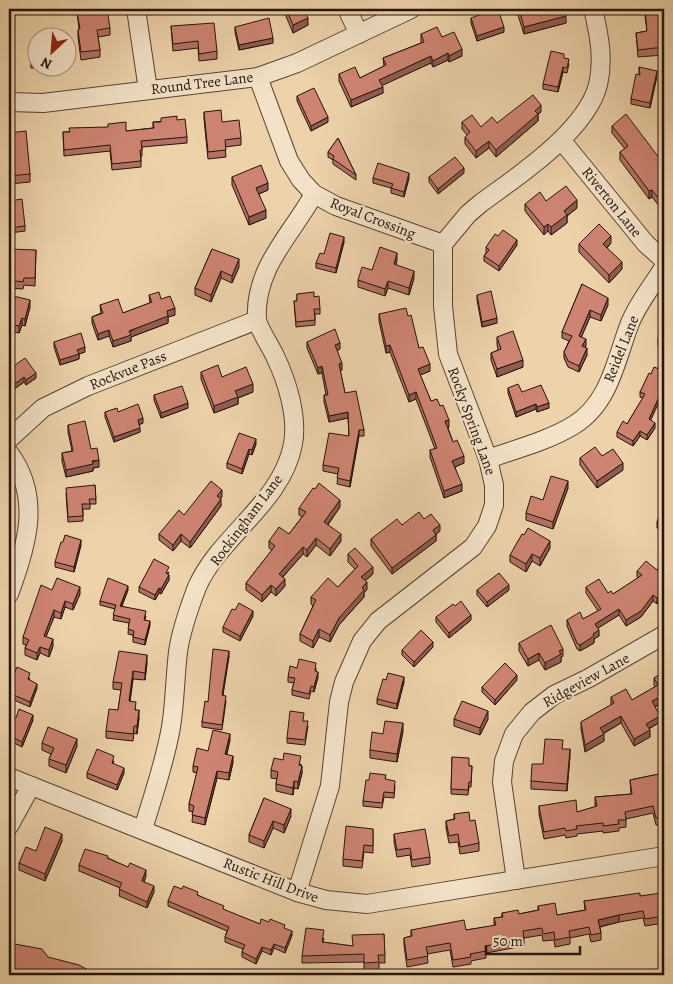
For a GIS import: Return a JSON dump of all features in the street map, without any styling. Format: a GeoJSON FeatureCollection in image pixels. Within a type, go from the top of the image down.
{"type":"FeatureCollection","features":[{"type":"Feature","properties":{"kind":"street"},"geometry":{"type":"LineString","coordinates":[[136,9],[148,90]]}},
{"type":"Feature","properties":{"kind":"street"},"geometry":{"type":"LineString","coordinates":[[347,9],[359,34]]}},
{"type":"Feature","properties":{"kind":"street","name":"Round Tree Lane"},"geometry":{"type":"LineString","coordinates":[[9,102],[43,103],[258,77],[297,63],[411,9]]}},
{"type":"Feature","properties":{"kind":"street"},"geometry":{"type":"LineString","coordinates":[[443,244],[468,214],[562,141],[591,101],[598,86],[602,55],[593,9]]}},
{"type":"Feature","properties":{"kind":"street","name":"Royal Crossing"},"geometry":{"type":"LineString","coordinates":[[258,77],[289,161],[301,180],[314,194],[336,206],[443,244]]}},
{"type":"Feature","properties":{"kind":"street","name":"Riverton Lane"},"geometry":{"type":"LineString","coordinates":[[562,141],[646,244],[664,260]]}},
{"type":"Feature","properties":{"kind":"street"},"geometry":{"type":"LineString","coordinates":[[257,320],[260,294],[267,269],[282,240],[300,219],[314,194]]}},
{"type":"Feature","properties":{"kind":"street","name":"Rocky Spring Lane"},"geometry":{"type":"LineString","coordinates":[[296,892],[330,786],[339,702],[352,662],[368,631],[378,621],[456,561],[479,539],[487,526],[494,505],[494,485],[488,459],[448,354],[443,306],[443,244]]}},
{"type":"Feature","properties":{"kind":"street","name":"Reidel Lane"},"geometry":{"type":"LineString","coordinates":[[488,459],[553,436],[575,424],[589,412],[615,371],[631,321],[664,267]]}},
{"type":"Feature","properties":{"kind":"street","name":"Rockvue Pass"},"geometry":{"type":"LineString","coordinates":[[9,439],[44,408],[88,386],[257,320]]}},
{"type":"Feature","properties":{"kind":"street","name":"Rockingham Lane"},"geometry":{"type":"LineString","coordinates":[[143,829],[166,750],[178,650],[198,586],[233,537],[267,497],[281,476],[293,442],[292,415],[288,393],[276,357],[257,320]]}},
{"type":"Feature","properties":{"kind":"street"},"geometry":{"type":"LineString","coordinates":[[9,453],[24,479],[30,509],[26,543],[9,594]]}},
{"type":"Feature","properties":{"kind":"street","name":"Ridgeview Lane"},"geometry":{"type":"LineString","coordinates":[[516,880],[502,782],[504,761],[514,734],[532,712],[554,695],[589,678],[664,636]]}},
{"type":"Feature","properties":{"kind":"street","name":"Rustic Hill Drive"},"geometry":{"type":"LineString","coordinates":[[9,777],[143,829],[296,892],[326,900],[368,904],[664,856]]}},
{"type":"Feature","properties":{"kind":"street"},"geometry":{"type":"LineString","coordinates":[[9,826],[31,786]]}},
{"type":"Feature","properties":{"kind":"building"},"geometry":{"type":"Polygon","coordinates":[[[107,9],[110,28],[97,30],[100,50],[81,52],[77,12],[107,9]]]}},
{"type":"Feature","properties":{"kind":"building"},"geometry":{"type":"Polygon","coordinates":[[[286,9],[304,9],[308,18],[293,25],[286,9]]]}},
{"type":"Feature","properties":{"kind":"building"},"geometry":{"type":"Polygon","coordinates":[[[519,9],[564,9],[566,16],[524,27],[519,9]]]}},
{"type":"Feature","properties":{"kind":"building"},"geometry":{"type":"Polygon","coordinates":[[[645,9],[658,9],[659,13],[664,12],[664,47],[638,50],[636,33],[647,31],[645,9]]]}},
{"type":"Feature","properties":{"kind":"building"},"geometry":{"type":"Polygon","coordinates":[[[490,11],[491,15],[499,12],[504,27],[477,36],[471,18],[490,11]]]}},
{"type":"Feature","properties":{"kind":"building"},"geometry":{"type":"Polygon","coordinates":[[[269,18],[273,38],[239,45],[235,27],[269,18]]]}},
{"type":"Feature","properties":{"kind":"building"},"geometry":{"type":"Polygon","coordinates":[[[214,23],[217,51],[199,54],[198,41],[173,44],[171,26],[214,23]]]}},
{"type":"Feature","properties":{"kind":"building"},"geometry":{"type":"Polygon","coordinates":[[[437,27],[442,37],[454,32],[462,49],[449,56],[448,53],[433,61],[431,56],[379,80],[383,87],[351,100],[339,74],[355,67],[360,78],[386,65],[383,58],[424,42],[421,34],[437,27]]]}},
{"type":"Feature","properties":{"kind":"building"},"geometry":{"type":"Polygon","coordinates":[[[9,51],[13,51],[12,66],[9,66],[9,51]]]}},
{"type":"Feature","properties":{"kind":"building"},"geometry":{"type":"Polygon","coordinates":[[[551,51],[564,54],[564,58],[569,59],[567,68],[563,67],[558,87],[543,84],[551,51]]]}},
{"type":"Feature","properties":{"kind":"building"},"geometry":{"type":"Polygon","coordinates":[[[639,67],[657,71],[650,103],[631,99],[636,74],[640,75],[639,67]]]}},
{"type":"Feature","properties":{"kind":"building"},"geometry":{"type":"Polygon","coordinates":[[[314,88],[328,117],[311,126],[297,96],[314,88]]]}},
{"type":"Feature","properties":{"kind":"building"},"geometry":{"type":"Polygon","coordinates":[[[533,95],[541,105],[535,111],[538,114],[496,150],[489,141],[476,151],[465,137],[470,132],[462,122],[472,115],[481,127],[492,117],[497,123],[533,95]]]}},
{"type":"Feature","properties":{"kind":"building"},"geometry":{"type":"Polygon","coordinates":[[[221,110],[222,122],[239,120],[241,138],[225,140],[226,150],[208,152],[204,112],[221,110]]]}},
{"type":"Feature","properties":{"kind":"building"},"geometry":{"type":"Polygon","coordinates":[[[626,114],[664,162],[664,205],[652,190],[649,191],[620,152],[628,146],[612,126],[626,114]]]}},
{"type":"Feature","properties":{"kind":"building"},"geometry":{"type":"Polygon","coordinates":[[[177,116],[177,120],[185,119],[187,137],[141,141],[141,161],[112,164],[110,145],[64,150],[63,132],[70,132],[69,128],[108,127],[108,124],[126,122],[126,131],[154,128],[153,122],[161,122],[161,118],[177,116]]]}},
{"type":"Feature","properties":{"kind":"building"},"geometry":{"type":"Polygon","coordinates":[[[26,131],[30,174],[9,176],[9,159],[11,159],[9,133],[26,131]]]}},
{"type":"Feature","properties":{"kind":"building"},"geometry":{"type":"Polygon","coordinates":[[[338,138],[356,175],[333,159],[334,156],[328,152],[338,138]]]}},
{"type":"Feature","properties":{"kind":"building"},"geometry":{"type":"Polygon","coordinates":[[[455,157],[464,168],[438,189],[429,177],[455,157]]]}},
{"type":"Feature","properties":{"kind":"building"},"geometry":{"type":"Polygon","coordinates":[[[378,163],[409,173],[404,192],[391,188],[393,184],[373,178],[378,163]]]}},
{"type":"Feature","properties":{"kind":"building"},"geometry":{"type":"Polygon","coordinates":[[[261,165],[268,183],[256,188],[266,210],[249,217],[232,177],[261,165]]]}},
{"type":"Feature","properties":{"kind":"building"},"geometry":{"type":"Polygon","coordinates":[[[566,186],[577,200],[564,211],[567,215],[551,227],[548,224],[544,227],[525,204],[540,192],[546,201],[566,186]]]}},
{"type":"Feature","properties":{"kind":"building"},"geometry":{"type":"Polygon","coordinates":[[[22,199],[25,226],[10,228],[9,201],[22,199]]]}},
{"type":"Feature","properties":{"kind":"building"},"geometry":{"type":"Polygon","coordinates":[[[599,224],[611,236],[603,244],[622,262],[609,275],[579,244],[599,224]]]}},
{"type":"Feature","properties":{"kind":"building"},"geometry":{"type":"Polygon","coordinates":[[[503,230],[517,240],[499,266],[484,256],[489,250],[486,247],[495,234],[498,236],[503,230]]]}},
{"type":"Feature","properties":{"kind":"building"},"geometry":{"type":"Polygon","coordinates":[[[330,233],[344,237],[336,268],[316,263],[320,253],[324,254],[330,233]]]}},
{"type":"Feature","properties":{"kind":"building"},"geometry":{"type":"Polygon","coordinates":[[[380,247],[397,253],[394,264],[414,271],[409,288],[388,281],[385,289],[358,280],[362,267],[372,270],[380,247]]]}},
{"type":"Feature","properties":{"kind":"building"},"geometry":{"type":"Polygon","coordinates":[[[10,249],[36,250],[35,278],[24,278],[23,282],[9,280],[10,249]]]}},
{"type":"Feature","properties":{"kind":"building"},"geometry":{"type":"Polygon","coordinates":[[[212,249],[239,259],[232,276],[221,271],[211,295],[195,288],[212,249]]]}},
{"type":"Feature","properties":{"kind":"building"},"geometry":{"type":"Polygon","coordinates":[[[582,284],[608,298],[601,315],[590,310],[579,336],[586,339],[582,346],[587,348],[579,366],[568,361],[564,352],[572,336],[562,332],[582,284]]]}},
{"type":"Feature","properties":{"kind":"building"},"geometry":{"type":"Polygon","coordinates":[[[491,291],[497,318],[482,322],[477,295],[491,291]]]}},
{"type":"Feature","properties":{"kind":"building"},"geometry":{"type":"Polygon","coordinates":[[[159,292],[161,299],[170,296],[175,308],[167,311],[168,316],[129,331],[131,335],[113,341],[109,330],[98,334],[92,317],[103,313],[100,305],[118,299],[123,313],[152,302],[149,295],[159,292]]]}},
{"type":"Feature","properties":{"kind":"building"},"geometry":{"type":"Polygon","coordinates":[[[314,292],[314,297],[319,296],[320,309],[314,309],[315,320],[296,322],[294,301],[297,301],[297,294],[314,292]]]}},
{"type":"Feature","properties":{"kind":"building"},"geometry":{"type":"Polygon","coordinates":[[[9,295],[30,300],[25,319],[22,318],[19,326],[9,324],[9,295]]]}},
{"type":"Feature","properties":{"kind":"building"},"geometry":{"type":"Polygon","coordinates":[[[406,308],[408,316],[411,315],[419,348],[423,347],[430,364],[418,369],[431,401],[437,399],[440,406],[443,405],[449,420],[445,421],[453,442],[457,440],[464,456],[452,461],[462,484],[444,491],[430,450],[437,448],[416,392],[409,395],[390,345],[386,346],[379,314],[406,308]]]}},
{"type":"Feature","properties":{"kind":"building"},"geometry":{"type":"Polygon","coordinates":[[[664,324],[664,341],[658,339],[664,324]]]}},
{"type":"Feature","properties":{"kind":"building"},"geometry":{"type":"Polygon","coordinates":[[[335,329],[340,343],[335,345],[342,363],[339,364],[345,393],[356,391],[364,430],[359,430],[350,481],[337,478],[339,468],[323,465],[329,433],[349,436],[348,412],[329,416],[324,395],[328,395],[322,366],[318,368],[307,342],[335,329]]]}},
{"type":"Feature","properties":{"kind":"building"},"geometry":{"type":"Polygon","coordinates":[[[513,331],[523,360],[497,369],[491,353],[501,349],[497,337],[513,331]]]}},
{"type":"Feature","properties":{"kind":"building"},"geometry":{"type":"Polygon","coordinates":[[[81,333],[85,347],[77,350],[79,354],[60,360],[54,342],[81,333]]]}},
{"type":"Feature","properties":{"kind":"building"},"geometry":{"type":"Polygon","coordinates":[[[25,358],[36,373],[26,380],[24,377],[9,388],[9,364],[11,368],[25,358]]]}},
{"type":"Feature","properties":{"kind":"building"},"geometry":{"type":"Polygon","coordinates":[[[218,365],[222,377],[246,367],[253,384],[235,391],[238,397],[214,406],[201,372],[218,365]]]}},
{"type":"Feature","properties":{"kind":"building"},"geometry":{"type":"Polygon","coordinates":[[[654,367],[664,371],[664,386],[649,419],[655,423],[647,435],[640,431],[633,441],[617,432],[623,421],[627,424],[645,394],[640,392],[654,367]]]}},
{"type":"Feature","properties":{"kind":"building"},"geometry":{"type":"Polygon","coordinates":[[[518,384],[522,392],[541,385],[549,403],[537,407],[536,404],[516,412],[508,388],[518,384]]]}},
{"type":"Feature","properties":{"kind":"building"},"geometry":{"type":"Polygon","coordinates":[[[182,386],[188,403],[161,413],[154,395],[182,386]]]}},
{"type":"Feature","properties":{"kind":"building"},"geometry":{"type":"Polygon","coordinates":[[[138,404],[143,418],[138,420],[140,428],[114,437],[105,412],[117,408],[118,412],[138,404]]]}},
{"type":"Feature","properties":{"kind":"building"},"geometry":{"type":"Polygon","coordinates":[[[85,421],[91,449],[97,448],[99,460],[92,461],[93,464],[66,470],[62,453],[73,451],[68,425],[85,421]]]}},
{"type":"Feature","properties":{"kind":"building"},"geometry":{"type":"Polygon","coordinates":[[[239,433],[256,439],[252,450],[249,449],[242,469],[227,463],[239,433]]]}},
{"type":"Feature","properties":{"kind":"building"},"geometry":{"type":"Polygon","coordinates":[[[595,447],[602,456],[613,449],[623,463],[597,481],[580,458],[595,447]]]}},
{"type":"Feature","properties":{"kind":"building"},"geometry":{"type":"Polygon","coordinates":[[[551,476],[568,481],[553,522],[526,513],[531,496],[543,500],[551,476]]]}},
{"type":"Feature","properties":{"kind":"building"},"geometry":{"type":"Polygon","coordinates":[[[211,481],[222,490],[217,496],[221,499],[190,542],[181,534],[173,545],[159,534],[179,510],[184,515],[211,481]]]}},
{"type":"Feature","properties":{"kind":"building"},"geometry":{"type":"Polygon","coordinates":[[[319,483],[340,500],[324,522],[341,534],[330,549],[316,538],[307,550],[303,547],[279,574],[285,579],[276,589],[271,585],[262,595],[246,583],[275,546],[269,541],[279,527],[289,534],[306,512],[299,508],[313,488],[315,489],[319,483]]]}},
{"type":"Feature","properties":{"kind":"building"},"geometry":{"type":"Polygon","coordinates":[[[95,485],[96,499],[89,499],[90,504],[82,504],[83,516],[68,517],[66,488],[95,485]]]}},
{"type":"Feature","properties":{"kind":"building"},"geometry":{"type":"Polygon","coordinates":[[[661,510],[664,511],[664,525],[657,522],[661,510]]]}},
{"type":"Feature","properties":{"kind":"building"},"geometry":{"type":"Polygon","coordinates":[[[419,512],[424,519],[431,514],[440,525],[433,530],[436,535],[392,568],[371,539],[397,519],[402,525],[419,512]]]}},
{"type":"Feature","properties":{"kind":"building"},"geometry":{"type":"Polygon","coordinates":[[[528,528],[550,541],[540,558],[532,554],[526,564],[510,555],[522,534],[524,535],[528,528]]]}},
{"type":"Feature","properties":{"kind":"building"},"geometry":{"type":"Polygon","coordinates":[[[664,533],[664,545],[660,543],[664,533]]]}},
{"type":"Feature","properties":{"kind":"building"},"geometry":{"type":"Polygon","coordinates":[[[65,535],[81,540],[74,567],[55,562],[65,535]]]}},
{"type":"Feature","properties":{"kind":"building"},"geometry":{"type":"Polygon","coordinates":[[[355,548],[373,567],[361,577],[367,582],[362,588],[364,590],[339,618],[330,635],[319,629],[313,641],[300,634],[316,600],[311,597],[328,578],[338,587],[358,566],[348,554],[355,548]]]}},
{"type":"Feature","properties":{"kind":"building"},"geometry":{"type":"Polygon","coordinates":[[[154,559],[169,567],[166,573],[169,575],[155,595],[139,587],[154,559]]]}},
{"type":"Feature","properties":{"kind":"building"},"geometry":{"type":"Polygon","coordinates":[[[646,561],[657,570],[661,565],[664,568],[664,590],[657,598],[653,595],[641,611],[626,620],[619,609],[595,624],[599,630],[593,634],[594,636],[580,645],[577,643],[567,620],[580,612],[583,619],[601,609],[586,587],[599,579],[608,593],[611,591],[613,594],[642,575],[637,571],[646,561]]]}},
{"type":"Feature","properties":{"kind":"building"},"geometry":{"type":"Polygon","coordinates":[[[499,573],[509,585],[487,602],[477,590],[499,573]]]}},
{"type":"Feature","properties":{"kind":"building"},"geometry":{"type":"Polygon","coordinates":[[[57,578],[80,587],[73,604],[65,601],[61,613],[54,610],[44,636],[53,639],[49,650],[40,647],[37,653],[25,648],[29,640],[23,637],[41,585],[52,590],[57,578]]]}},
{"type":"Feature","properties":{"kind":"building"},"geometry":{"type":"Polygon","coordinates":[[[108,578],[128,586],[120,606],[146,611],[144,620],[150,621],[145,640],[133,637],[134,631],[128,629],[130,619],[113,615],[116,605],[100,601],[108,578]]]}},
{"type":"Feature","properties":{"kind":"building"},"geometry":{"type":"Polygon","coordinates":[[[461,601],[471,615],[449,633],[436,617],[453,604],[455,606],[461,601]]]}},
{"type":"Feature","properties":{"kind":"building"},"geometry":{"type":"Polygon","coordinates":[[[239,603],[253,611],[240,636],[223,627],[232,609],[235,610],[239,603]]]}},
{"type":"Feature","properties":{"kind":"building"},"geometry":{"type":"Polygon","coordinates":[[[551,625],[563,649],[559,651],[561,654],[545,663],[539,653],[528,659],[519,643],[551,625]]]}},
{"type":"Feature","properties":{"kind":"building"},"geometry":{"type":"Polygon","coordinates":[[[421,630],[433,642],[414,662],[402,650],[421,630]]]}},
{"type":"Feature","properties":{"kind":"building"},"geometry":{"type":"Polygon","coordinates":[[[213,649],[229,651],[222,695],[226,696],[222,725],[202,722],[205,701],[208,702],[213,649]]]}},
{"type":"Feature","properties":{"kind":"building"},"geometry":{"type":"Polygon","coordinates":[[[119,651],[147,655],[145,673],[133,671],[129,701],[136,702],[135,710],[139,710],[137,726],[134,726],[133,734],[106,731],[109,709],[118,710],[122,683],[113,682],[119,651]]]}},
{"type":"Feature","properties":{"kind":"building"},"geometry":{"type":"Polygon","coordinates":[[[299,659],[316,663],[315,671],[318,672],[314,687],[311,686],[309,694],[292,690],[295,678],[288,677],[290,666],[297,668],[299,659]]]}},
{"type":"Feature","properties":{"kind":"building"},"geometry":{"type":"Polygon","coordinates":[[[505,663],[517,675],[495,700],[482,687],[505,663]]]}},
{"type":"Feature","properties":{"kind":"building"},"geometry":{"type":"Polygon","coordinates":[[[17,667],[30,673],[28,679],[37,684],[30,702],[9,693],[9,685],[17,667]]]}},
{"type":"Feature","properties":{"kind":"building"},"geometry":{"type":"Polygon","coordinates":[[[664,672],[664,695],[652,701],[660,716],[646,724],[650,730],[634,739],[621,716],[600,728],[604,734],[585,745],[581,722],[614,703],[611,697],[626,689],[632,700],[658,685],[654,678],[664,672]]]}},
{"type":"Feature","properties":{"kind":"building"},"geometry":{"type":"Polygon","coordinates":[[[388,673],[404,677],[397,704],[377,699],[383,679],[386,680],[388,673]]]}},
{"type":"Feature","properties":{"kind":"building"},"geometry":{"type":"Polygon","coordinates":[[[462,701],[488,711],[480,728],[454,719],[462,701]]]}},
{"type":"Feature","properties":{"kind":"building"},"geometry":{"type":"Polygon","coordinates":[[[19,709],[33,715],[22,742],[14,738],[13,743],[9,742],[9,719],[11,720],[12,716],[16,718],[19,709]]]}},
{"type":"Feature","properties":{"kind":"building"},"geometry":{"type":"Polygon","coordinates":[[[290,711],[304,713],[303,721],[308,721],[305,740],[287,738],[290,711]]]}},
{"type":"Feature","properties":{"kind":"building"},"geometry":{"type":"Polygon","coordinates":[[[385,721],[403,723],[397,754],[370,750],[372,732],[383,734],[385,721]]]}},
{"type":"Feature","properties":{"kind":"building"},"geometry":{"type":"Polygon","coordinates":[[[48,727],[77,739],[66,765],[49,759],[54,748],[42,743],[48,727]]]}},
{"type":"Feature","properties":{"kind":"building"},"geometry":{"type":"Polygon","coordinates":[[[213,730],[230,734],[225,754],[233,756],[229,773],[217,771],[205,818],[192,815],[194,806],[189,804],[198,767],[193,766],[197,748],[208,751],[213,730]]]}},
{"type":"Feature","properties":{"kind":"building"},"geometry":{"type":"Polygon","coordinates":[[[545,739],[563,740],[562,749],[570,749],[567,784],[531,781],[532,764],[543,764],[545,739]]]}},
{"type":"Feature","properties":{"kind":"building"},"geometry":{"type":"Polygon","coordinates":[[[97,749],[114,756],[112,763],[124,768],[117,785],[87,773],[97,749]]]}},
{"type":"Feature","properties":{"kind":"building"},"geometry":{"type":"Polygon","coordinates":[[[284,753],[301,756],[299,765],[302,766],[298,782],[294,781],[293,788],[276,784],[278,772],[271,770],[274,758],[283,760],[284,753]]]}},
{"type":"Feature","properties":{"kind":"building"},"geometry":{"type":"Polygon","coordinates":[[[452,757],[469,758],[469,766],[472,766],[471,782],[469,782],[468,790],[451,789],[452,757]]]}},
{"type":"Feature","properties":{"kind":"building"},"geometry":{"type":"Polygon","coordinates":[[[370,773],[386,775],[385,779],[395,781],[394,793],[384,792],[382,803],[363,801],[366,780],[369,780],[370,773]]]}},
{"type":"Feature","properties":{"kind":"building"},"geometry":{"type":"Polygon","coordinates":[[[664,773],[664,816],[656,818],[653,806],[625,812],[626,820],[618,820],[619,824],[603,826],[603,823],[576,826],[577,829],[566,831],[565,828],[544,832],[539,806],[576,800],[577,812],[597,806],[595,797],[632,794],[630,780],[664,773]]]}},
{"type":"Feature","properties":{"kind":"building"},"geometry":{"type":"Polygon","coordinates":[[[264,798],[291,809],[284,825],[273,821],[264,841],[249,835],[264,798]]]}},
{"type":"Feature","properties":{"kind":"building"},"geometry":{"type":"Polygon","coordinates":[[[469,812],[470,821],[475,820],[479,843],[460,847],[458,834],[449,836],[446,821],[455,819],[454,814],[469,812]]]}},
{"type":"Feature","properties":{"kind":"building"},"geometry":{"type":"Polygon","coordinates":[[[346,826],[373,829],[373,846],[364,845],[362,861],[343,859],[346,826]]]}},
{"type":"Feature","properties":{"kind":"building"},"geometry":{"type":"Polygon","coordinates":[[[45,827],[62,834],[45,874],[19,863],[26,847],[36,851],[45,827]]]}},
{"type":"Feature","properties":{"kind":"building"},"geometry":{"type":"Polygon","coordinates":[[[425,829],[430,857],[412,860],[410,848],[397,850],[394,834],[425,829]]]}},
{"type":"Feature","properties":{"kind":"building"},"geometry":{"type":"Polygon","coordinates":[[[85,849],[108,856],[107,858],[128,867],[130,863],[146,870],[142,881],[154,886],[147,902],[119,889],[122,883],[79,865],[85,849]]]}},
{"type":"Feature","properties":{"kind":"building"},"geometry":{"type":"Polygon","coordinates":[[[174,886],[182,889],[183,886],[198,892],[197,895],[224,906],[223,909],[260,924],[261,919],[269,922],[270,919],[285,925],[284,928],[292,931],[285,948],[274,944],[271,950],[262,947],[256,959],[242,952],[245,945],[225,937],[229,927],[168,901],[174,886]]]}},
{"type":"Feature","properties":{"kind":"building"},"geometry":{"type":"Polygon","coordinates":[[[640,893],[640,896],[661,893],[664,916],[645,919],[643,911],[619,915],[598,920],[601,933],[591,935],[589,927],[569,931],[570,937],[555,940],[554,932],[543,934],[542,928],[523,931],[524,939],[485,946],[486,951],[470,954],[471,957],[453,960],[450,943],[426,947],[428,956],[407,960],[404,938],[412,936],[411,930],[464,920],[466,930],[496,925],[494,918],[503,917],[502,913],[518,910],[519,914],[539,910],[538,906],[555,903],[557,915],[586,910],[584,901],[640,893]]]}},
{"type":"Feature","properties":{"kind":"building"},"geometry":{"type":"Polygon","coordinates":[[[306,928],[324,930],[322,942],[353,946],[352,935],[384,934],[385,955],[378,955],[379,962],[364,963],[364,954],[302,956],[306,928]]]}},
{"type":"Feature","properties":{"kind":"building"},"geometry":{"type":"Polygon","coordinates":[[[9,943],[42,949],[48,957],[79,965],[97,975],[9,975],[9,943]]]}}]}
